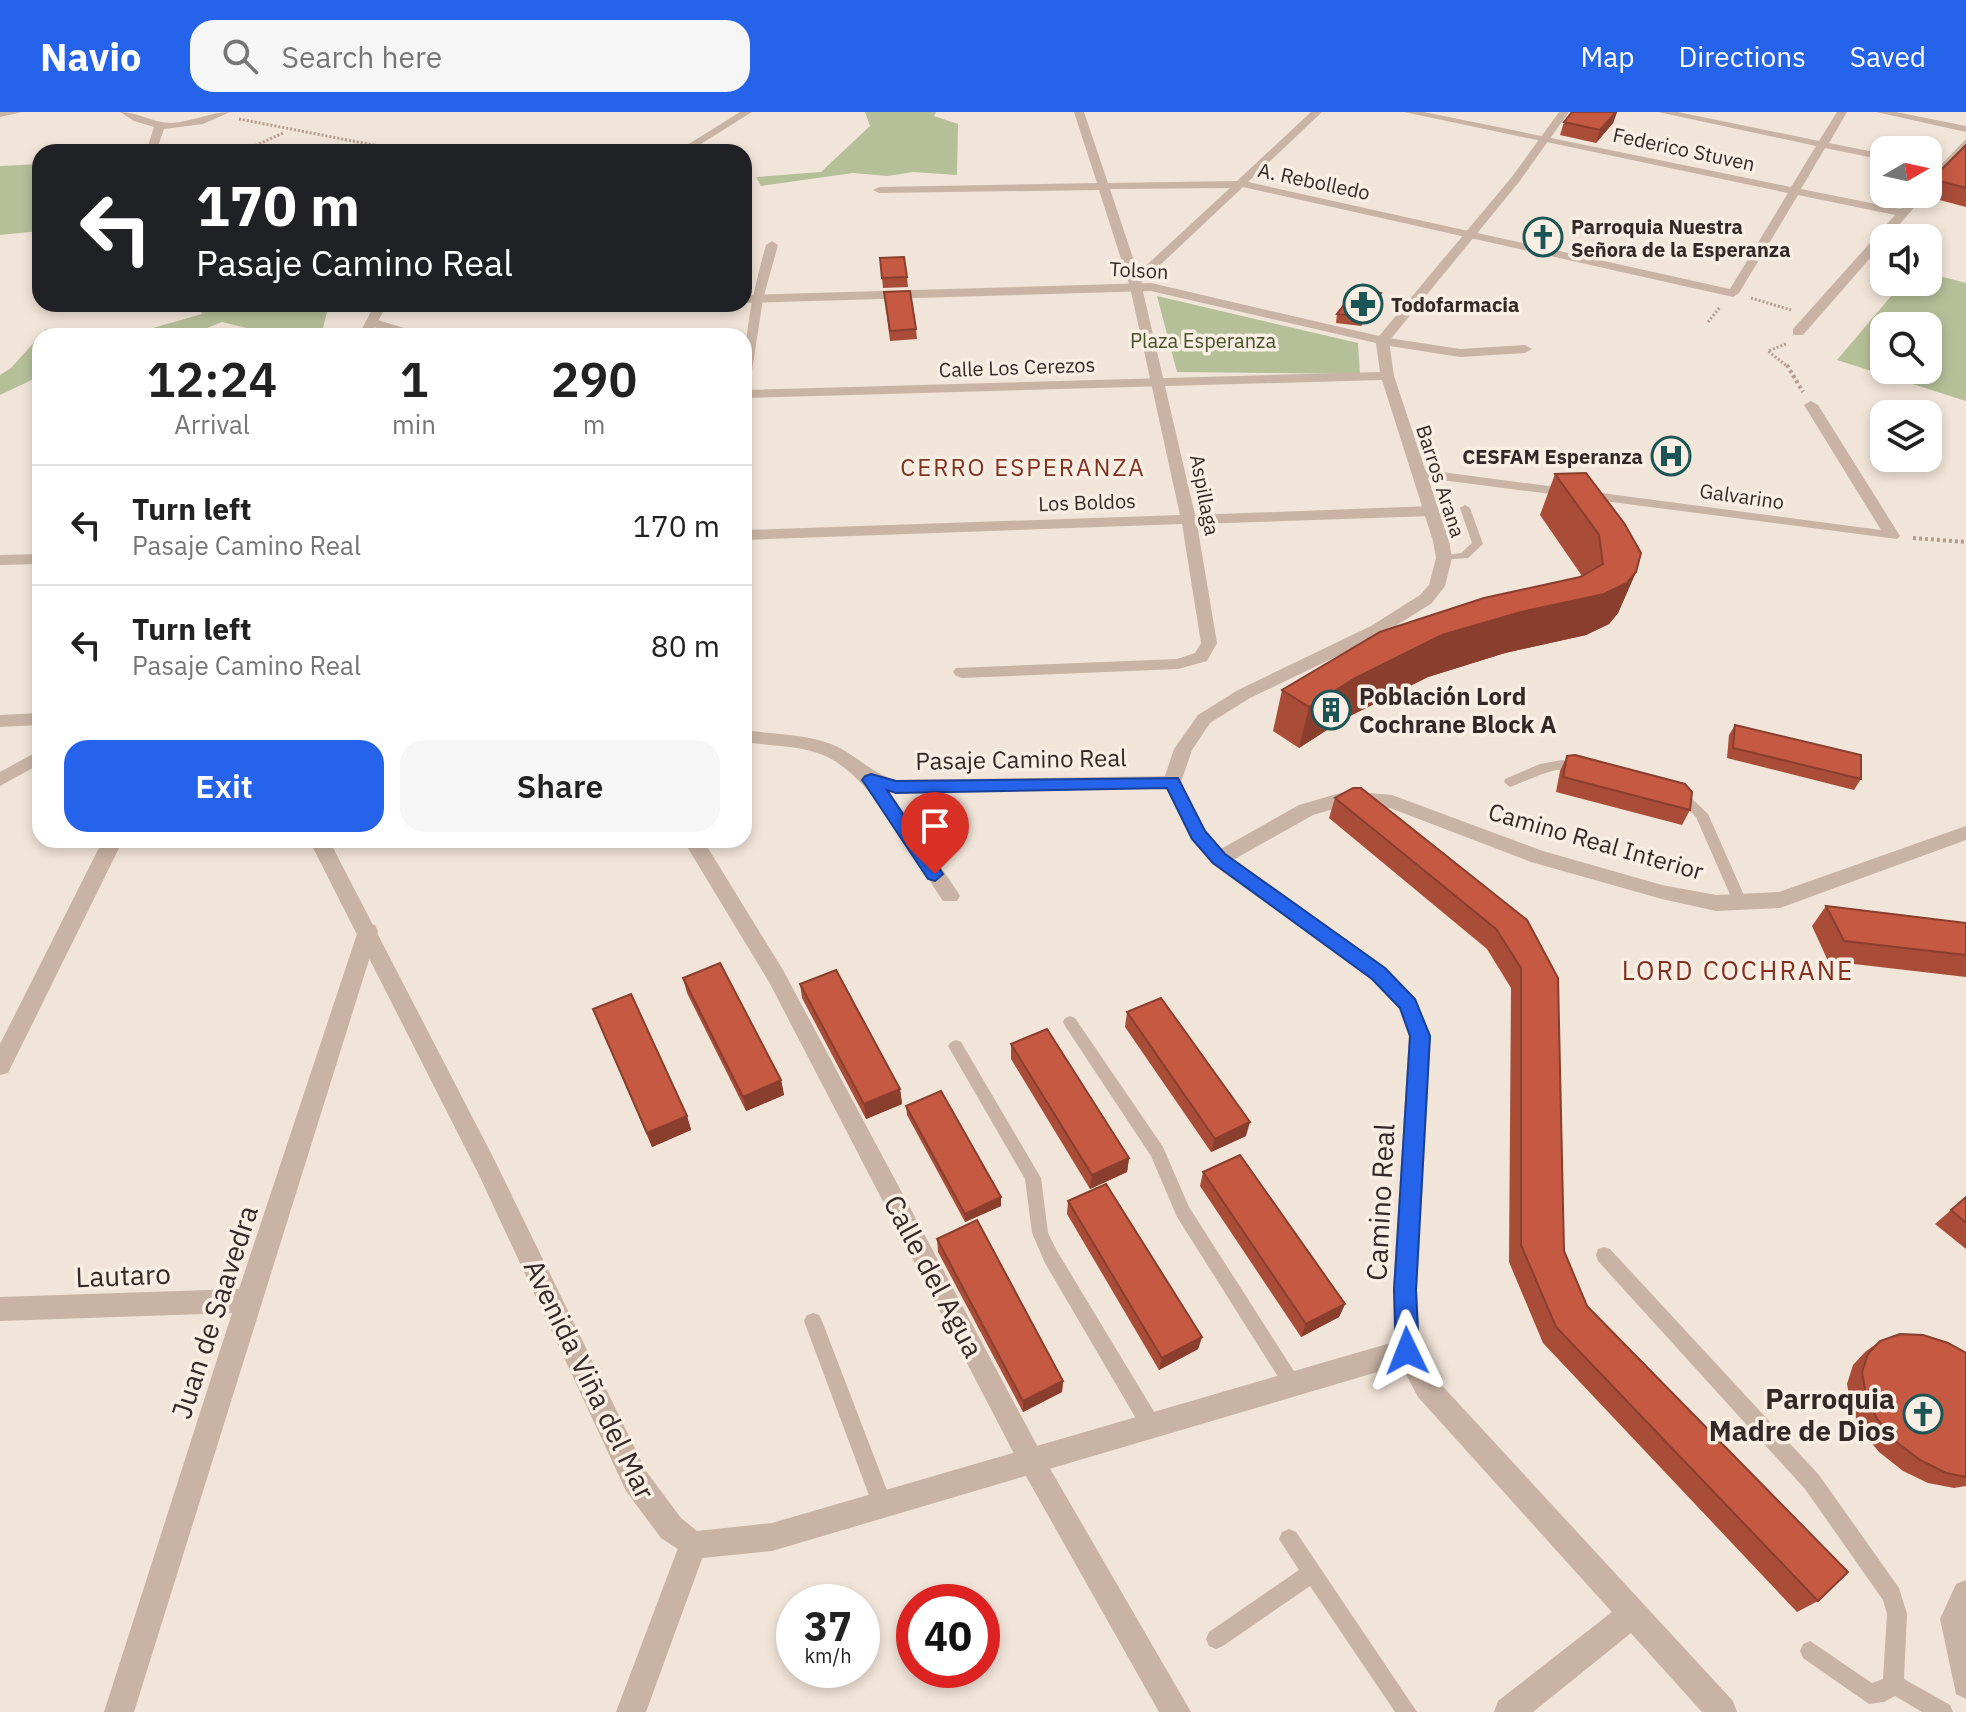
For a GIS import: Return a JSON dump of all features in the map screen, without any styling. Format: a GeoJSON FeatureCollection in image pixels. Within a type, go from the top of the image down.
{"type":"FeatureCollection","features":[{"type":"Feature","properties":{"kind":"street"},"geometry":{"type":"LineString","coordinates":[[0,114],[17,112]]}},
{"type":"Feature","properties":{"kind":"street"},"geometry":{"type":"LineString","coordinates":[[125,112],[139,122],[159,127],[220,114]]}},
{"type":"Feature","properties":{"kind":"street"},"geometry":{"type":"LineString","coordinates":[[694,144],[747,112]]}},
{"type":"Feature","properties":{"kind":"street","name":"Aspillaga"},"geometry":{"type":"LineString","coordinates":[[962,672],[1178,664],[1201,657],[1209,643],[1189,519],[1135,285],[1079,112]]}},
{"type":"Feature","properties":{"kind":"street"},"geometry":{"type":"LineString","coordinates":[[1135,285],[1317,112]]}},
{"type":"Feature","properties":{"kind":"street","name":"Federico Stuven"},"geometry":{"type":"LineString","coordinates":[[1409,112],[1903,213]]}},
{"type":"Feature","properties":{"kind":"street"},"geometry":{"type":"LineString","coordinates":[[1382,341],[1472,232],[1564,112]]}},
{"type":"Feature","properties":{"kind":"street"},"geometry":{"type":"LineString","coordinates":[[1663,112],[1870,154]]}},
{"type":"Feature","properties":{"kind":"street"},"geometry":{"type":"LineString","coordinates":[[1733,293],[1842,112]]}},
{"type":"Feature","properties":{"kind":"street"},"geometry":{"type":"LineString","coordinates":[[1881,112],[1966,129]]}},
{"type":"Feature","properties":{"kind":"street"},"geometry":{"type":"LineString","coordinates":[[154,144],[159,127]]}},
{"type":"Feature","properties":{"kind":"street"},"geometry":{"type":"LineString","coordinates":[[1942,168],[1966,142]]}},
{"type":"Feature","properties":{"kind":"street","name":"A. Rebolledo"},"geometry":{"type":"LineString","coordinates":[[879,190],[1243,184],[1472,232],[1733,293]]}},
{"type":"Feature","properties":{"kind":"street"},"geometry":{"type":"LineString","coordinates":[[1798,332],[1907,208]]}},
{"type":"Feature","properties":{"kind":"street"},"geometry":{"type":"LineString","coordinates":[[752,294],[772,245]]}},
{"type":"Feature","properties":{"kind":"street","name":"Tolson"},"geometry":{"type":"LineString","coordinates":[[752,299],[1135,285],[1161,288],[1382,341],[1460,353],[1525,349]]}},
{"type":"Feature","properties":{"kind":"street"},"geometry":{"type":"LineString","coordinates":[[368,328],[377,312]]}},
{"type":"Feature","properties":{"kind":"street"},"geometry":{"type":"LineString","coordinates":[[371,322],[390,328]]}},
{"type":"Feature","properties":{"kind":"street","name":"Barros Arana"},"geometry":{"type":"LineString","coordinates":[[1172,782],[1183,749],[1204,719],[1244,694],[1377,630],[1426,599],[1437,586],[1444,558],[1432,511],[1387,376],[1382,341]]}},
{"type":"Feature","properties":{"kind":"street","name":"Calle Los Cerezos"},"geometry":{"type":"LineString","coordinates":[[752,394],[1387,376]]}},
{"type":"Feature","properties":{"kind":"street"},"geometry":{"type":"LineString","coordinates":[[1811,405],[1892,536]]}},
{"type":"Feature","properties":{"kind":"street","name":"Galvarino"},"geometry":{"type":"LineString","coordinates":[[1419,473],[1892,536]]}},
{"type":"Feature","properties":{"kind":"street","name":"Los Boldos"},"geometry":{"type":"LineString","coordinates":[[752,535],[1432,511]]}},
{"type":"Feature","properties":{"kind":"street"},"geometry":{"type":"LineString","coordinates":[[0,560],[32,559]]}},
{"type":"Feature","properties":{"kind":"street"},"geometry":{"type":"LineString","coordinates":[[0,721],[32,719]]}},
{"type":"Feature","properties":{"kind":"street","name":"Pasaje Camino Real"},"geometry":{"type":"LineString","coordinates":[[752,737],[825,748],[848,760],[871,780],[950,896]]}},
{"type":"Feature","properties":{"kind":"street"},"geometry":{"type":"LineString","coordinates":[[0,780],[32,761]]}},
{"type":"Feature","properties":{"kind":"street","name":"Pasaje Camino Real"},"geometry":{"type":"LineString","coordinates":[[871,780],[896,787],[1172,782]]}},
{"type":"Feature","properties":{"kind":"street","name":"Camino Real"},"geometry":{"type":"LineString","coordinates":[[1172,782],[1198,834],[1219,859],[1379,974],[1408,1004],[1420,1036],[1405,1290],[1407,1351],[1427,1388],[1722,1712]]}},
{"type":"Feature","properties":{"kind":"street","name":"Camino Real Interior"},"geometry":{"type":"LineString","coordinates":[[1219,859],[1306,810],[1347,798],[1392,802],[1538,857],[1662,892],[1716,903],[1780,900],[1966,833]]}},
{"type":"Feature","properties":{"kind":"street"},"geometry":{"type":"LineString","coordinates":[[0,1066],[109,848]]}},
{"type":"Feature","properties":{"kind":"street","name":"Avenida Viña del Mar"},"geometry":{"type":"LineString","coordinates":[[323,848],[487,1168],[636,1481],[671,1528],[693,1545]]}},
{"type":"Feature","properties":{"kind":"street","name":"Calle del Agua"},"geometry":{"type":"LineString","coordinates":[[698,848],[776,976],[1032,1462],[1176,1712]]}},
{"type":"Feature","properties":{"kind":"street","name":"Juan de Saavedra"},"geometry":{"type":"LineString","coordinates":[[119,1712],[368,931]]}},
{"type":"Feature","properties":{"kind":"street","name":"Lautaro"},"geometry":{"type":"LineString","coordinates":[[0,1309],[248,1301]]}},
{"type":"Feature","properties":{"kind":"street"},"geometry":{"type":"LineString","coordinates":[[631,1712],[693,1545],[772,1537],[1407,1351]]}},
{"type":"Feature","properties":{"kind":"street"},"geometry":{"type":"LineString","coordinates":[[1966,1594],[1954,1619],[1966,1684]]}},
{"type":"Feature","properties":{"kind":"street"},"geometry":{"type":"LineString","coordinates":[[1509,1712],[1631,1615]]}},
{"type":"Feature","properties":{"kind":"lane"},"geometry":{"type":"LineString","coordinates":[[1444,558],[1464,556],[1478,544],[1465,508]]}},
{"type":"Feature","properties":{"kind":"lane"},"geometry":{"type":"LineString","coordinates":[[1510,782],[1545,766],[1569,763],[1598,770]]}},
{"type":"Feature","properties":{"kind":"lane"},"geometry":{"type":"LineString","coordinates":[[1668,790],[1682,794],[1701,814],[1740,902]]}},
{"type":"Feature","properties":{"kind":"lane"},"geometry":{"type":"LineString","coordinates":[[1070,1022],[1157,1152],[1183,1212],[1293,1385]]}},
{"type":"Feature","properties":{"kind":"lane"},"geometry":{"type":"LineString","coordinates":[[956,1046],[1033,1178],[1040,1233],[1051,1257],[1152,1427]]}},
{"type":"Feature","properties":{"kind":"lane"},"geometry":{"type":"LineString","coordinates":[[1604,1255],[1812,1482],[1892,1595],[1897,1614],[1893,1684],[1884,1692],[1869,1694],[1810,1651]]}},
{"type":"Feature","properties":{"kind":"lane"},"geometry":{"type":"LineString","coordinates":[[813,1321],[883,1506]]}},
{"type":"Feature","properties":{"kind":"lane"},"geometry":{"type":"LineString","coordinates":[[1289,1539],[1407,1712]]}},
{"type":"Feature","properties":{"kind":"lane"},"geometry":{"type":"LineString","coordinates":[[1216,1639],[1312,1573]]}},
{"type":"Feature","properties":{"kind":"lane"},"geometry":{"type":"LineString","coordinates":[[1893,1684],[1943,1712]]}},
{"type":"Feature","properties":{"kind":"path"},"geometry":{"type":"LineString","coordinates":[[220,114],[369,144]]}},
{"type":"Feature","properties":{"kind":"path"},"geometry":{"type":"LineString","coordinates":[[259,144],[283,133]]}},
{"type":"Feature","properties":{"kind":"path"},"geometry":{"type":"LineString","coordinates":[[1733,293],[1811,315]]}},
{"type":"Feature","properties":{"kind":"path"},"geometry":{"type":"LineString","coordinates":[[1786,344],[1768,351],[1787,365],[1811,405]]}},
{"type":"Feature","properties":{"kind":"path"},"geometry":{"type":"LineString","coordinates":[[1892,536],[1966,542]]}},
{"type":"Feature","properties":{"kind":"green space"},"geometry":{"type":"Polygon","coordinates":[[[865,112],[936,112],[934,116],[958,124],[957,175],[853,173],[761,186],[756,177],[821,172],[870,126],[865,112]]]}},
{"type":"Feature","properties":{"kind":"green space"},"geometry":{"type":"Polygon","coordinates":[[[32,164],[32,232],[0,235],[0,166],[32,164]]]}},
{"type":"Feature","properties":{"kind":"green space"},"geometry":{"type":"Polygon","coordinates":[[[1942,277],[1966,283],[1966,401],[1913,384],[1942,384],[1942,312],[1878,312],[1891,296],[1942,296],[1942,277]]]}},
{"type":"Feature","properties":{"kind":"green space","name":"Plaza Esperanza"},"geometry":{"type":"Polygon","coordinates":[[[1157,296],[1358,343],[1360,374],[1177,372],[1157,296]]]}},
{"type":"Feature","properties":{"kind":"green space"},"geometry":{"type":"Polygon","coordinates":[[[327,312],[323,328],[247,328],[222,322],[207,328],[153,328],[202,314],[327,312]]]}},
{"type":"Feature","properties":{"kind":"green space"},"geometry":{"type":"Polygon","coordinates":[[[1870,321],[1870,370],[1837,360],[1870,321]]]}},
{"type":"Feature","properties":{"kind":"green space"},"geometry":{"type":"Polygon","coordinates":[[[32,345],[32,380],[0,395],[0,375],[11,368],[32,345]]]}},
{"type":"Feature","properties":{"kind":"building"},"geometry":{"type":"Polygon","coordinates":[[[1572,112],[1616,112],[1600,130],[1564,122],[1572,112]]]}},
{"type":"Feature","properties":{"kind":"building"},"geometry":{"type":"Polygon","coordinates":[[[1966,145],[1966,188],[1942,182],[1942,169],[1966,145]]]}},
{"type":"Feature","properties":{"kind":"building"},"geometry":{"type":"Polygon","coordinates":[[[904,257],[907,277],[882,278],[880,258],[904,257]]]}},
{"type":"Feature","properties":{"kind":"building"},"geometry":{"type":"Polygon","coordinates":[[[1358,287],[1381,293],[1363,317],[1337,314],[1358,287]]]}},
{"type":"Feature","properties":{"kind":"building"},"geometry":{"type":"Polygon","coordinates":[[[910,291],[916,329],[890,331],[884,292],[910,291]]]}},
{"type":"Feature","properties":{"kind":"building"},"geometry":{"type":"Polygon","coordinates":[[[1586,473],[1624,523],[1641,553],[1636,572],[1627,583],[1604,594],[1521,612],[1442,635],[1355,678],[1309,707],[1282,690],[1380,632],[1484,598],[1580,577],[1603,564],[1599,535],[1555,474],[1586,473]]]}},
{"type":"Feature","properties":{"kind":"building"},"geometry":{"type":"Polygon","coordinates":[[[1735,725],[1861,755],[1861,779],[1733,748],[1735,725]]]}},
{"type":"Feature","properties":{"kind":"building"},"geometry":{"type":"Polygon","coordinates":[[[1575,755],[1685,784],[1692,792],[1690,810],[1563,777],[1567,756],[1575,755]]]}},
{"type":"Feature","properties":{"kind":"building"},"geometry":{"type":"Polygon","coordinates":[[[1353,788],[1361,788],[1527,920],[1558,978],[1564,1251],[1587,1306],[1848,1572],[1818,1601],[1556,1327],[1521,1245],[1521,968],[1496,929],[1335,798],[1353,788]]]}},
{"type":"Feature","properties":{"kind":"building"},"geometry":{"type":"Polygon","coordinates":[[[1826,906],[1966,923],[1966,955],[1844,941],[1826,906]]]}},
{"type":"Feature","properties":{"kind":"building"},"geometry":{"type":"Polygon","coordinates":[[[720,963],[781,1080],[743,1097],[683,978],[720,963]]]}},
{"type":"Feature","properties":{"kind":"building"},"geometry":{"type":"Polygon","coordinates":[[[836,970],[900,1089],[864,1104],[800,984],[836,970]]]}},
{"type":"Feature","properties":{"kind":"building"},"geometry":{"type":"Polygon","coordinates":[[[631,994],[687,1116],[647,1133],[593,1009],[631,994]]]}},
{"type":"Feature","properties":{"kind":"building"},"geometry":{"type":"Polygon","coordinates":[[[1161,998],[1250,1122],[1215,1139],[1127,1012],[1161,998]]]}},
{"type":"Feature","properties":{"kind":"building"},"geometry":{"type":"Polygon","coordinates":[[[1047,1029],[1129,1158],[1092,1175],[1011,1044],[1047,1029]]]}},
{"type":"Feature","properties":{"kind":"building"},"geometry":{"type":"Polygon","coordinates":[[[941,1091],[1001,1197],[965,1214],[906,1106],[941,1091]]]}},
{"type":"Feature","properties":{"kind":"building"},"geometry":{"type":"Polygon","coordinates":[[[1240,1155],[1345,1304],[1306,1324],[1203,1172],[1240,1155]]]}},
{"type":"Feature","properties":{"kind":"building"},"geometry":{"type":"Polygon","coordinates":[[[1106,1184],[1202,1337],[1162,1358],[1068,1201],[1106,1184]]]}},
{"type":"Feature","properties":{"kind":"building"},"geometry":{"type":"Polygon","coordinates":[[[1966,1197],[1966,1223],[1951,1210],[1966,1197]]]}},
{"type":"Feature","properties":{"kind":"building"},"geometry":{"type":"Polygon","coordinates":[[[977,1220],[1063,1381],[1023,1401],[937,1239],[977,1220]]]}},
{"type":"Feature","properties":{"kind":"building"},"geometry":{"type":"Polygon","coordinates":[[[1900,1334],[1923,1335],[1966,1353],[1966,1477],[1946,1473],[1920,1460],[1895,1441],[1877,1419],[1866,1395],[1862,1372],[1868,1354],[1880,1341],[1900,1334]]]}},
{"type":"Feature","properties":{"kind":"place","name":"Parroquia Nuestra Señora de la Esperanza"},"geometry":{"type":"Point","coordinates":[1543,237]}},
{"type":"Feature","properties":{"kind":"place","name":"Todofarmacia"},"geometry":{"type":"Point","coordinates":[1363,304]}},
{"type":"Feature","properties":{"kind":"place","name":"CESFAM Esperanza"},"geometry":{"type":"Point","coordinates":[1671,456]}},
{"type":"Feature","properties":{"kind":"place","name":"Población Lord Cochrane Block A"},"geometry":{"type":"Point","coordinates":[1331,710]}},
{"type":"Feature","properties":{"kind":"place","name":"Parroquia Madre de Dios"},"geometry":{"type":"Point","coordinates":[1923,1414]}},
{"type":"Feature","properties":{"kind":"district","name":"CERRO ESPERANZA"},"geometry":{"type":"Point","coordinates":[1023,467]}},
{"type":"Feature","properties":{"kind":"district","name":"LORD COCHRANE"},"geometry":{"type":"Point","coordinates":[1738,970]}},
{"type":"Feature","properties":{"kind":"route"},"geometry":{"type":"LineString","coordinates":[[935,874],[871,780],[896,787],[1172,782],[1198,834],[1219,859],[1379,974],[1408,1004],[1420,1036],[1405,1290],[1407,1351]]}}]}
